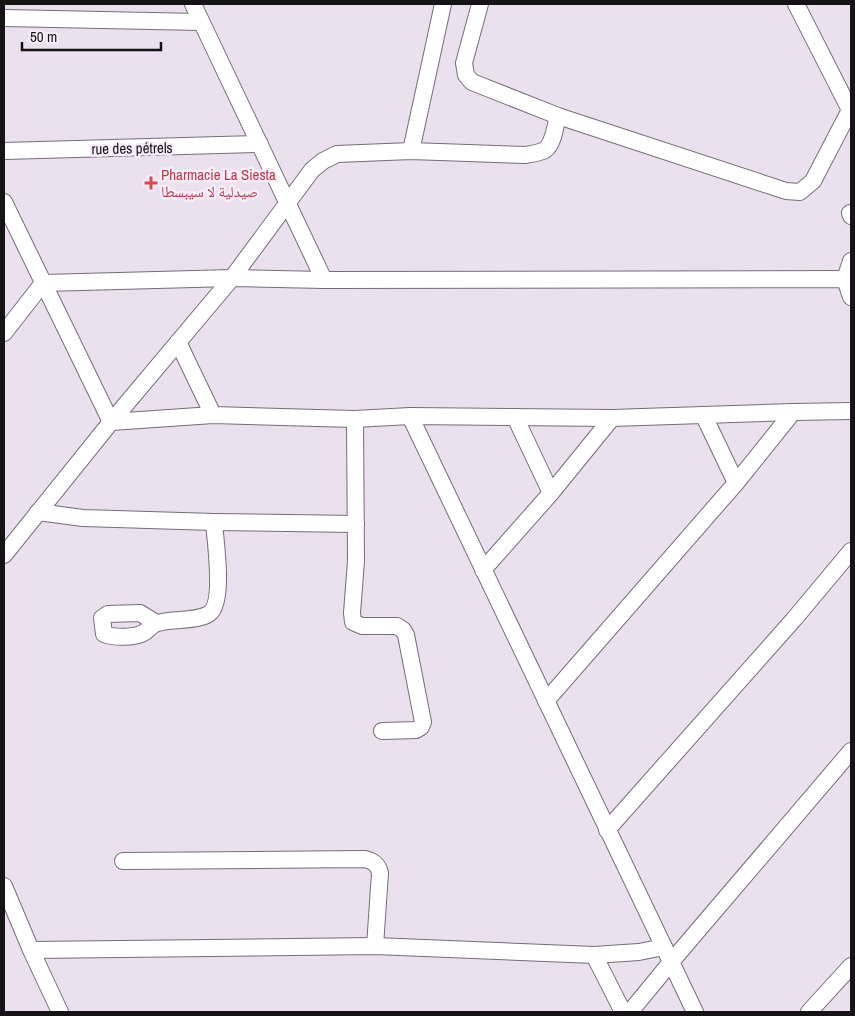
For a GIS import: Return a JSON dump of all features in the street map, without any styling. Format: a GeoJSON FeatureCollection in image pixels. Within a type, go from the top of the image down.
{"type":"FeatureCollection","features":[{"type":"Feature","properties":{"kind":"street"},"geometry":{"type":"LineString","coordinates":[[193,4],[324,280]]}},
{"type":"Feature","properties":{"kind":"street"},"geometry":{"type":"LineString","coordinates":[[411,151],[442,4]]}},
{"type":"Feature","properties":{"kind":"street"},"geometry":{"type":"LineString","coordinates":[[480,4],[464,63],[466,75],[472,82],[558,116],[786,191],[800,192],[813,181],[851,109],[796,4]]}},
{"type":"Feature","properties":{"kind":"street"},"geometry":{"type":"LineString","coordinates":[[4,18],[201,22]]}},
{"type":"Feature","properties":{"kind":"street"},"geometry":{"type":"LineString","coordinates":[[4,555],[111,422],[232,278],[312,170],[337,154],[411,151],[525,155],[544,150],[550,145],[558,116]]}},
{"type":"Feature","properties":{"kind":"street","name":"rue des pétrels"},"geometry":{"type":"LineString","coordinates":[[4,151],[260,144]]}},
{"type":"Feature","properties":{"kind":"street"},"geometry":{"type":"LineString","coordinates":[[4,202],[111,422]]}},
{"type":"Feature","properties":{"kind":"street"},"geometry":{"type":"LineString","coordinates":[[851,261],[848,280],[851,297]]}},
{"type":"Feature","properties":{"kind":"street"},"geometry":{"type":"LineString","coordinates":[[4,332],[43,283],[232,278],[324,280],[848,280]]}},
{"type":"Feature","properties":{"kind":"street"},"geometry":{"type":"LineString","coordinates":[[178,342],[213,415]]}},
{"type":"Feature","properties":{"kind":"street"},"geometry":{"type":"LineString","coordinates":[[111,422],[213,415],[356,419],[410,416],[612,418],[851,411]]}},
{"type":"Feature","properties":{"kind":"street"},"geometry":{"type":"LineString","coordinates":[[546,702],[736,483],[793,412]]}},
{"type":"Feature","properties":{"kind":"street"},"geometry":{"type":"LineString","coordinates":[[410,416],[695,1012]]}},
{"type":"Feature","properties":{"kind":"street"},"geometry":{"type":"LineString","coordinates":[[704,416],[736,483]]}},
{"type":"Feature","properties":{"kind":"street"},"geometry":{"type":"LineString","coordinates":[[515,417],[551,493]]}},
{"type":"Feature","properties":{"kind":"street"},"geometry":{"type":"LineString","coordinates":[[483,570],[551,493],[612,418]]}},
{"type":"Feature","properties":{"kind":"street"},"geometry":{"type":"LineString","coordinates":[[356,419],[356,561],[353,622],[362,626],[397,626],[403,630],[406,635],[423,722],[421,727],[416,730],[382,731]]}},
{"type":"Feature","properties":{"kind":"street"},"geometry":{"type":"LineString","coordinates":[[38,512],[83,518],[356,524]]}},
{"type":"Feature","properties":{"kind":"street"},"geometry":{"type":"LineString","coordinates":[[156,623],[193,619],[208,615],[213,611],[217,603],[218,588],[214,522]]}},
{"type":"Feature","properties":{"kind":"street"},"geometry":{"type":"LineString","coordinates":[[607,830],[795,618],[851,551]]}},
{"type":"Feature","properties":{"kind":"street"},"geometry":{"type":"LineString","coordinates":[[630,1012],[668,955],[851,751]]}},
{"type":"Feature","properties":{"kind":"street"},"geometry":{"type":"LineString","coordinates":[[123,862],[365,859],[372,861],[376,864],[380,873],[375,946]]}},
{"type":"Feature","properties":{"kind":"street"},"geometry":{"type":"LineString","coordinates":[[4,886],[30,950],[60,1012]]}},
{"type":"Feature","properties":{"kind":"street"},"geometry":{"type":"LineString","coordinates":[[30,950],[375,946],[594,955],[639,952],[668,955]]}},
{"type":"Feature","properties":{"kind":"street"},"geometry":{"type":"LineString","coordinates":[[594,955],[623,1012]]}},
{"type":"Feature","properties":{"kind":"street"},"geometry":{"type":"LineString","coordinates":[[810,1012],[851,966]]}},
{"type":"Feature","properties":{"kind":"place","name":"Pharmacie La Siesta صيدلية لا سيبسطا"},"geometry":{"type":"Point","coordinates":[151,183]}}]}
